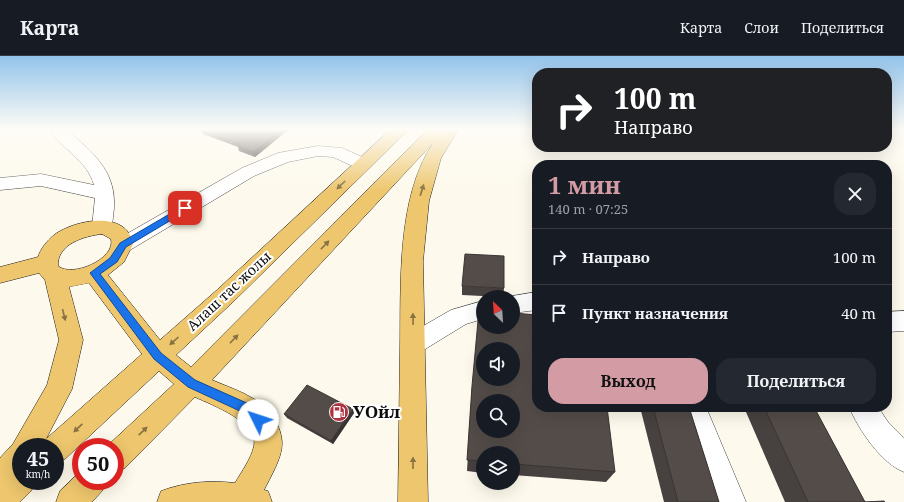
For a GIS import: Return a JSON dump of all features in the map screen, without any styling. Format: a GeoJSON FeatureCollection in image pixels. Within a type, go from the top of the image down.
{"type":"FeatureCollection","features":[{"type":"Feature","properties":{"kind":"main road","name":"Алаш тас жолы"},"geometry":{"type":"LineString","coordinates":[[64,441],[225,296],[377,151]]}},
{"type":"Feature","properties":{"kind":"main road"},"geometry":{"type":"LineString","coordinates":[[124,449],[192,383],[416,151]]}},
{"type":"Feature","properties":{"kind":"main road"},"geometry":{"type":"LineString","coordinates":[[413,502],[412,261],[419,201],[432,158],[437,151]]}},
{"type":"Feature","properties":{"kind":"main road"},"geometry":{"type":"LineString","coordinates":[[0,275],[50,270],[73,279],[94,273],[114,260],[123,245],[122,238],[118,232],[112,228],[102,227],[78,232],[56,245],[49,254],[50,270],[71,340],[59,389],[31,438]]}},
{"type":"Feature","properties":{"kind":"main road"},"geometry":{"type":"LineString","coordinates":[[94,273],[158,356],[192,383],[245,408],[266,430],[268,445],[250,500],[189,497],[172,502]]}},
{"type":"Feature","properties":{"kind":"main road"},"geometry":{"type":"LineString","coordinates":[[0,481],[12,466]]}},
{"type":"Feature","properties":{"kind":"main road"},"geometry":{"type":"LineString","coordinates":[[0,501],[12,490]]}},
{"type":"Feature","properties":{"kind":"main road"},"geometry":{"type":"LineString","coordinates":[[71,502],[83,490]]}},
{"type":"Feature","properties":{"kind":"lane"},"geometry":{"type":"LineString","coordinates":[[79,151],[95,166],[103,182],[104,194],[102,227]]}},
{"type":"Feature","properties":{"kind":"lane"},"geometry":{"type":"LineString","coordinates":[[123,245],[248,172],[284,157],[318,151],[336,152],[363,164]]}},
{"type":"Feature","properties":{"kind":"lane"},"geometry":{"type":"LineString","coordinates":[[0,184],[41,180],[104,194]]}},
{"type":"Feature","properties":{"kind":"lane"},"geometry":{"type":"LineString","coordinates":[[520,303],[532,302]]}},
{"type":"Feature","properties":{"kind":"lane"},"geometry":{"type":"LineString","coordinates":[[413,344],[459,317],[476,312]]}},
{"type":"Feature","properties":{"kind":"lane"},"geometry":{"type":"LineString","coordinates":[[892,322],[904,321]]}},
{"type":"Feature","properties":{"kind":"lane"},"geometry":{"type":"LineString","coordinates":[[695,412],[731,502]]}},
{"type":"Feature","properties":{"kind":"lane"},"geometry":{"type":"LineString","coordinates":[[865,412],[878,431],[904,458]]}},
{"type":"Feature","properties":{"kind":"building"},"geometry":{"type":"Polygon","coordinates":[[[465,254],[504,256],[504,288],[462,286],[465,254]]]}},
{"type":"Feature","properties":{"kind":"building"},"geometry":{"type":"Polygon","coordinates":[[[520,314],[532,315],[532,412],[608,412],[615,472],[520,465],[520,446],[476,446],[476,461],[467,460],[476,343],[476,386],[520,386],[520,342],[476,342],[477,334],[520,334],[520,314]]]}},
{"type":"Feature","properties":{"kind":"building"},"geometry":{"type":"Polygon","coordinates":[[[307,385],[353,409],[331,441],[284,414],[307,385]]]}},
{"type":"Feature","properties":{"kind":"building"},"geometry":{"type":"Polygon","coordinates":[[[654,412],[691,412],[719,502],[678,502],[654,412]]]}},
{"type":"Feature","properties":{"kind":"building"},"geometry":{"type":"Polygon","coordinates":[[[766,412],[817,412],[865,502],[808,502],[766,412]]]}},
{"type":"Feature","properties":{"kind":"place","name":"УОйл"},"geometry":{"type":"Point","coordinates":[339,412]}},
{"type":"Feature","properties":{"kind":"route"},"geometry":{"type":"LineString","coordinates":[[185,208],[123,245],[114,260],[94,273],[158,356],[192,383],[245,408],[258,420]]}}]}
